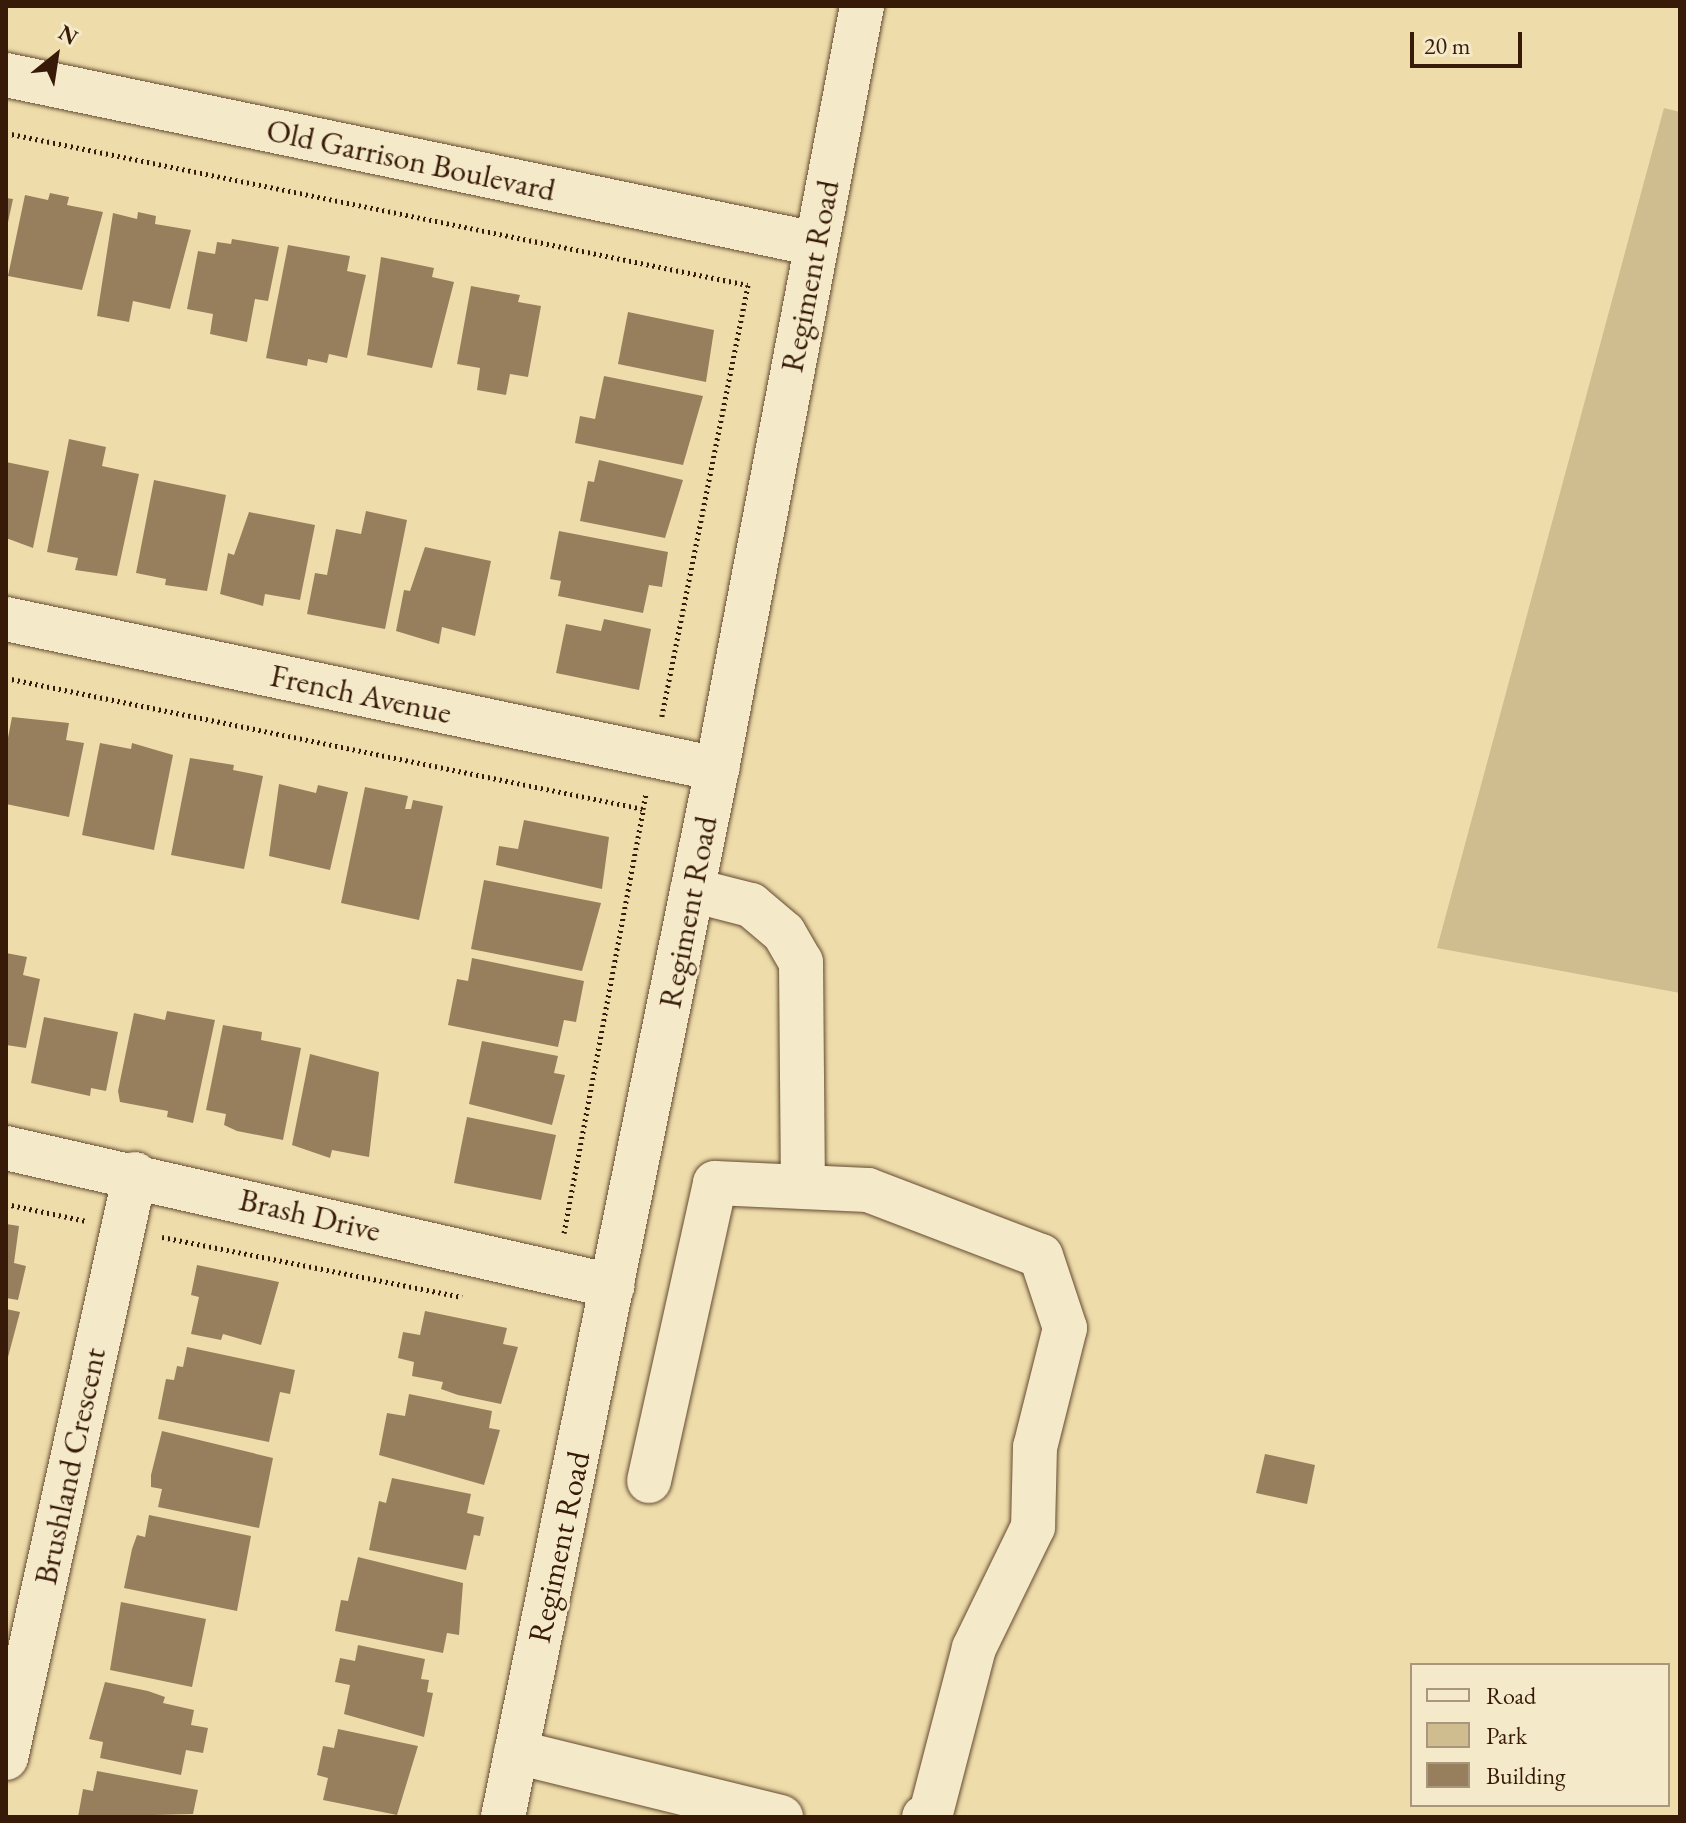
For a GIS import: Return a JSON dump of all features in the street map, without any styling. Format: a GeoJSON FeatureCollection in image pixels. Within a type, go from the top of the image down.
{"type":"FeatureCollection","features":[{"type":"Feature","properties":{"kind":"street","name":"Regiment Road"},"geometry":{"type":"LineString","coordinates":[[503,1817],[717,769],[862,6]]}},
{"type":"Feature","properties":{"kind":"street","name":"Old Garrison Boulevard"},"geometry":{"type":"LineString","coordinates":[[6,75],[816,244]]}},
{"type":"Feature","properties":{"kind":"street","name":"French Avenue"},"geometry":{"type":"LineString","coordinates":[[6,619],[717,769]]}},
{"type":"Feature","properties":{"kind":"street"},"geometry":{"type":"LineString","coordinates":[[692,890],[751,905],[784,933],[801,962],[803,1186]]}},
{"type":"Feature","properties":{"kind":"street","name":"Brash Drive"},"geometry":{"type":"LineString","coordinates":[[6,1148],[135,1174],[612,1286]]}},
{"type":"Feature","properties":{"kind":"street","name":"Brushland Crescent"},"geometry":{"type":"LineString","coordinates":[[6,1758],[135,1174]]}},
{"type":"Feature","properties":{"kind":"street"},"geometry":{"type":"LineString","coordinates":[[649,1481],[715,1183],[868,1190],[1041,1256],[1065,1328],[1035,1447],[1033,1527],[974,1648],[931,1813],[924,1817]]}},
{"type":"Feature","properties":{"kind":"street"},"geometry":{"type":"LineString","coordinates":[[516,1752],[667,1803],[781,1817]]}},
{"type":"Feature","properties":{"kind":"path"},"geometry":{"type":"LineString","coordinates":[[6,133],[748,285],[659,732]]}},
{"type":"Feature","properties":{"kind":"path"},"geometry":{"type":"LineString","coordinates":[[6,678],[643,809]]}},
{"type":"Feature","properties":{"kind":"path"},"geometry":{"type":"LineString","coordinates":[[569,1217],[649,779]]}},
{"type":"Feature","properties":{"kind":"green space"},"geometry":{"type":"Polygon","coordinates":[[[1664,108],[1680,112],[1680,993],[1437,948],[1664,108]]]}},
{"type":"Feature","properties":{"kind":"building"},"geometry":{"type":"Polygon","coordinates":[[[50,193],[69,197],[67,205],[103,212],[82,290],[8,276],[25,195],[48,200],[50,193]]]}},
{"type":"Feature","properties":{"kind":"building"},"geometry":{"type":"Polygon","coordinates":[[[6,198],[13,199],[7,227],[6,227],[6,198]]]}},
{"type":"Feature","properties":{"kind":"building"},"geometry":{"type":"Polygon","coordinates":[[[138,212],[156,216],[155,224],[191,230],[170,309],[133,301],[129,322],[97,316],[113,213],[137,219],[138,212]]]}},
{"type":"Feature","properties":{"kind":"building"},"geometry":{"type":"Polygon","coordinates":[[[232,239],[279,247],[268,301],[255,299],[247,342],[210,334],[213,314],[187,309],[198,251],[215,254],[217,242],[231,244],[232,239]]]}},
{"type":"Feature","properties":{"kind":"building"},"geometry":{"type":"Polygon","coordinates":[[[288,245],[350,256],[347,271],[366,275],[347,358],[329,354],[327,363],[308,359],[307,366],[266,358],[288,245]]]}},
{"type":"Feature","properties":{"kind":"building"},"geometry":{"type":"Polygon","coordinates":[[[381,257],[434,268],[432,277],[454,282],[432,368],[367,355],[381,257]]]}},
{"type":"Feature","properties":{"kind":"building"},"geometry":{"type":"Polygon","coordinates":[[[471,286],[520,295],[518,302],[541,306],[528,377],[510,374],[506,395],[477,390],[480,368],[457,364],[471,286]]]}},
{"type":"Feature","properties":{"kind":"building"},"geometry":{"type":"Polygon","coordinates":[[[628,312],[714,330],[706,382],[618,364],[628,312]]]}},
{"type":"Feature","properties":{"kind":"building"},"geometry":{"type":"Polygon","coordinates":[[[604,376],[703,396],[683,465],[575,443],[580,416],[595,419],[604,376]]]}},
{"type":"Feature","properties":{"kind":"building"},"geometry":{"type":"Polygon","coordinates":[[[69,439],[106,447],[102,466],[139,474],[117,576],[75,570],[78,558],[47,552],[69,439]]]}},
{"type":"Feature","properties":{"kind":"building"},"geometry":{"type":"Polygon","coordinates":[[[599,460],[683,480],[665,538],[580,521],[588,481],[594,482],[599,460]]]}},
{"type":"Feature","properties":{"kind":"building"},"geometry":{"type":"Polygon","coordinates":[[[6,462],[49,471],[33,548],[6,538],[6,462]]]}},
{"type":"Feature","properties":{"kind":"building"},"geometry":{"type":"Polygon","coordinates":[[[154,480],[226,495],[207,591],[165,585],[166,579],[136,573],[154,480]]]}},
{"type":"Feature","properties":{"kind":"building"},"geometry":{"type":"Polygon","coordinates":[[[366,511],[407,520],[385,629],[307,614],[315,573],[327,575],[336,529],[361,534],[366,511]]]}},
{"type":"Feature","properties":{"kind":"building"},"geometry":{"type":"Polygon","coordinates":[[[249,512],[315,525],[300,600],[265,594],[263,606],[220,594],[228,553],[234,555],[249,512]]]}},
{"type":"Feature","properties":{"kind":"building"},"geometry":{"type":"Polygon","coordinates":[[[559,531],[668,552],[662,587],[649,585],[643,613],[558,596],[561,581],[550,579],[559,531]]]}},
{"type":"Feature","properties":{"kind":"building"},"geometry":{"type":"Polygon","coordinates":[[[425,547],[491,561],[475,636],[442,627],[439,644],[396,631],[404,590],[410,591],[425,547]]]}},
{"type":"Feature","properties":{"kind":"building"},"geometry":{"type":"Polygon","coordinates":[[[604,619],[651,629],[639,690],[556,673],[566,624],[601,631],[604,619]]]}},
{"type":"Feature","properties":{"kind":"building"},"geometry":{"type":"Polygon","coordinates":[[[12,717],[69,723],[66,740],[84,743],[69,817],[6,804],[6,748],[12,717]]]}},
{"type":"Feature","properties":{"kind":"building"},"geometry":{"type":"Polygon","coordinates":[[[100,743],[131,749],[132,743],[173,755],[154,850],[82,835],[100,743]]]}},
{"type":"Feature","properties":{"kind":"building"},"geometry":{"type":"Polygon","coordinates":[[[190,758],[234,765],[233,770],[263,776],[244,869],[171,855],[190,758]]]}},
{"type":"Feature","properties":{"kind":"building"},"geometry":{"type":"Polygon","coordinates":[[[279,784],[316,793],[318,785],[348,792],[330,870],[269,856],[279,784]]]}},
{"type":"Feature","properties":{"kind":"building"},"geometry":{"type":"Polygon","coordinates":[[[365,787],[408,796],[405,809],[411,809],[413,800],[443,806],[419,920],[341,903],[365,787]]]}},
{"type":"Feature","properties":{"kind":"building"},"geometry":{"type":"Polygon","coordinates":[[[524,820],[609,837],[602,889],[496,865],[499,846],[518,849],[524,820]]]}},
{"type":"Feature","properties":{"kind":"building"},"geometry":{"type":"Polygon","coordinates":[[[484,880],[601,903],[582,971],[471,949],[484,880]]]}},
{"type":"Feature","properties":{"kind":"building"},"geometry":{"type":"Polygon","coordinates":[[[6,953],[27,957],[23,975],[40,979],[26,1048],[6,1045],[6,953]]]}},
{"type":"Feature","properties":{"kind":"building"},"geometry":{"type":"Polygon","coordinates":[[[472,958],[584,981],[576,1022],[564,1020],[558,1047],[448,1025],[457,979],[468,981],[472,958]]]}},
{"type":"Feature","properties":{"kind":"building"},"geometry":{"type":"Polygon","coordinates":[[[167,1011],[215,1020],[193,1123],[167,1117],[168,1111],[120,1102],[118,1091],[134,1013],[165,1020],[167,1011]]]}},
{"type":"Feature","properties":{"kind":"building"},"geometry":{"type":"Polygon","coordinates":[[[44,1017],[118,1032],[106,1091],[91,1088],[90,1096],[31,1083],[44,1017]]]}},
{"type":"Feature","properties":{"kind":"building"},"geometry":{"type":"Polygon","coordinates":[[[223,1025],[262,1032],[261,1040],[301,1048],[283,1140],[237,1131],[224,1125],[226,1114],[206,1110],[223,1025]]]}},
{"type":"Feature","properties":{"kind":"building"},"geometry":{"type":"Polygon","coordinates":[[[482,1041],[558,1056],[554,1073],[565,1075],[552,1125],[469,1104],[482,1041]]]}},
{"type":"Feature","properties":{"kind":"building"},"geometry":{"type":"Polygon","coordinates":[[[310,1054],[379,1072],[369,1157],[332,1150],[330,1158],[292,1145],[310,1054]]]}},
{"type":"Feature","properties":{"kind":"building"},"geometry":{"type":"Polygon","coordinates":[[[467,1117],[556,1135],[541,1200],[454,1183],[467,1117]]]}},
{"type":"Feature","properties":{"kind":"building"},"geometry":{"type":"Polygon","coordinates":[[[6,1224],[19,1226],[14,1263],[26,1266],[18,1300],[6,1298],[6,1224]]]}},
{"type":"Feature","properties":{"kind":"building"},"geometry":{"type":"Polygon","coordinates":[[[197,1265],[279,1282],[261,1345],[223,1334],[221,1340],[191,1334],[199,1297],[191,1295],[197,1265]]]}},
{"type":"Feature","properties":{"kind":"building"},"geometry":{"type":"Polygon","coordinates":[[[6,1309],[20,1312],[7,1361],[6,1361],[6,1309]]]}},
{"type":"Feature","properties":{"kind":"building"},"geometry":{"type":"Polygon","coordinates":[[[425,1311],[507,1328],[503,1344],[518,1347],[501,1404],[458,1395],[441,1389],[443,1382],[412,1376],[414,1362],[398,1358],[403,1332],[420,1335],[425,1311]]]}},
{"type":"Feature","properties":{"kind":"building"},"geometry":{"type":"Polygon","coordinates":[[[187,1347],[295,1370],[290,1394],[280,1392],[269,1442],[158,1419],[166,1379],[174,1380],[177,1366],[183,1367],[187,1347]]]}},
{"type":"Feature","properties":{"kind":"building"},"geometry":{"type":"Polygon","coordinates":[[[409,1394],[492,1411],[489,1428],[500,1430],[484,1485],[379,1455],[387,1413],[405,1416],[409,1394]]]}},
{"type":"Feature","properties":{"kind":"building"},"geometry":{"type":"Polygon","coordinates":[[[162,1431],[273,1458],[259,1528],[158,1507],[162,1489],[151,1487],[151,1475],[162,1431]]]}},
{"type":"Feature","properties":{"kind":"building"},"geometry":{"type":"Polygon","coordinates":[[[1265,1454],[1315,1465],[1307,1504],[1256,1493],[1265,1454]]]}},
{"type":"Feature","properties":{"kind":"building"},"geometry":{"type":"Polygon","coordinates":[[[392,1478],[471,1494],[467,1513],[484,1517],[480,1536],[474,1535],[466,1570],[369,1550],[379,1501],[386,1503],[392,1478]]]}},
{"type":"Feature","properties":{"kind":"building"},"geometry":{"type":"Polygon","coordinates":[[[149,1515],[251,1536],[237,1611],[124,1588],[132,1549],[137,1535],[145,1537],[149,1515]]]}},
{"type":"Feature","properties":{"kind":"building"},"geometry":{"type":"Polygon","coordinates":[[[358,1557],[463,1583],[459,1635],[447,1633],[443,1653],[335,1631],[341,1600],[348,1601],[358,1557]]]}},
{"type":"Feature","properties":{"kind":"building"},"geometry":{"type":"Polygon","coordinates":[[[121,1602],[206,1619],[192,1687],[110,1670],[121,1602]]]}},
{"type":"Feature","properties":{"kind":"building"},"geometry":{"type":"Polygon","coordinates":[[[358,1645],[425,1659],[421,1679],[429,1680],[427,1692],[433,1693],[424,1737],[344,1714],[350,1685],[335,1682],[340,1658],[355,1661],[358,1645]]]}},
{"type":"Feature","properties":{"kind":"building"},"geometry":{"type":"Polygon","coordinates":[[[105,1682],[148,1691],[165,1697],[163,1703],[194,1710],[191,1725],[208,1728],[203,1753],[186,1750],[181,1775],[100,1758],[103,1742],[89,1739],[105,1682]]]}},
{"type":"Feature","properties":{"kind":"building"},"geometry":{"type":"Polygon","coordinates":[[[338,1729],[418,1746],[397,1815],[323,1800],[328,1778],[317,1775],[323,1746],[334,1748],[338,1729]]]}},
{"type":"Feature","properties":{"kind":"building"},"geometry":{"type":"Polygon","coordinates":[[[97,1771],[198,1790],[193,1814],[78,1817],[83,1789],[93,1791],[97,1771]]]}}]}
